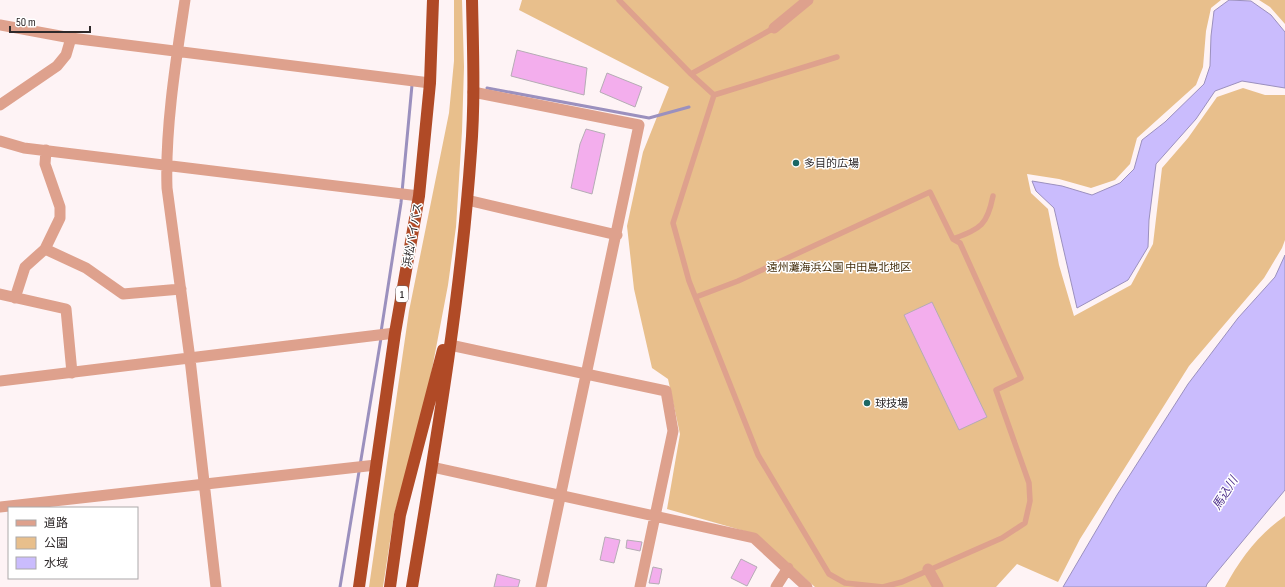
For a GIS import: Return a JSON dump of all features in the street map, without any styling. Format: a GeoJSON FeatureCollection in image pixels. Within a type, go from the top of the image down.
{"type":"FeatureCollection","features":[{"type":"Feature","properties":{"kind":"highway","name":"浜松バイパス"},"geometry":{"type":"LineString","coordinates":[[359,587],[372,465],[430,83],[433,0]]}},
{"type":"Feature","properties":{"kind":"highway"},"geometry":{"type":"LineString","coordinates":[[412,587],[457,305],[471,149],[473,92],[472,0]]}},
{"type":"Feature","properties":{"kind":"highway"},"geometry":{"type":"LineString","coordinates":[[390,587],[400,515],[443,350],[457,305]]}},
{"type":"Feature","properties":{"kind":"street"},"geometry":{"type":"LineString","coordinates":[[185,0],[166,166],[167,188],[190,358],[216,587]]}},
{"type":"Feature","properties":{"kind":"street"},"geometry":{"type":"LineString","coordinates":[[774,28],[808,0]]}},
{"type":"Feature","properties":{"kind":"street"},"geometry":{"type":"LineString","coordinates":[[0,25],[71,38],[430,83]]}},
{"type":"Feature","properties":{"kind":"street"},"geometry":{"type":"LineString","coordinates":[[0,105],[57,66],[66,55],[71,38]]}},
{"type":"Feature","properties":{"kind":"street"},"geometry":{"type":"LineString","coordinates":[[473,92],[639,124],[617,235],[541,587]]}},
{"type":"Feature","properties":{"kind":"street"},"geometry":{"type":"LineString","coordinates":[[0,141],[46,150],[166,166],[414,196]]}},
{"type":"Feature","properties":{"kind":"street"},"geometry":{"type":"LineString","coordinates":[[14,298],[25,267],[45,249],[60,218],[60,207],[45,164],[46,150]]}},
{"type":"Feature","properties":{"kind":"street"},"geometry":{"type":"LineString","coordinates":[[467,200],[617,235]]}},
{"type":"Feature","properties":{"kind":"street"},"geometry":{"type":"LineString","coordinates":[[45,249],[86,268],[124,294],[181,289]]}},
{"type":"Feature","properties":{"kind":"street"},"geometry":{"type":"LineString","coordinates":[[0,294],[66,310],[72,373]]}},
{"type":"Feature","properties":{"kind":"street"},"geometry":{"type":"LineString","coordinates":[[0,381],[392,333]]}},
{"type":"Feature","properties":{"kind":"street"},"geometry":{"type":"LineString","coordinates":[[450,345],[666,391],[673,431],[640,587]]}},
{"type":"Feature","properties":{"kind":"street"},"geometry":{"type":"LineString","coordinates":[[0,507],[372,465]]}},
{"type":"Feature","properties":{"kind":"street"},"geometry":{"type":"LineString","coordinates":[[432,467],[754,538],[807,587]]}},
{"type":"Feature","properties":{"kind":"street"},"geometry":{"type":"LineString","coordinates":[[776,587],[788,568]]}},
{"type":"Feature","properties":{"kind":"street"},"geometry":{"type":"LineString","coordinates":[[928,569],[938,587]]}},
{"type":"Feature","properties":{"kind":"lane"},"geometry":{"type":"LineString","coordinates":[[619,0],[691,74],[714,95]]}},
{"type":"Feature","properties":{"kind":"lane"},"geometry":{"type":"LineString","coordinates":[[691,74],[774,28]]}},
{"type":"Feature","properties":{"kind":"lane"},"geometry":{"type":"LineString","coordinates":[[714,95],[836,57]]}},
{"type":"Feature","properties":{"kind":"lane"},"geometry":{"type":"LineString","coordinates":[[696,297],[738,281],[930,192],[953,239],[960,243],[1021,378],[996,390],[1029,483],[1030,501],[1025,523],[1002,538],[928,569],[902,582],[883,587],[845,583],[829,574],[758,455],[689,281],[673,223],[714,95]]}},
{"type":"Feature","properties":{"kind":"lane"},"geometry":{"type":"LineString","coordinates":[[953,239],[980,227],[990,213],[993,196]]}},
{"type":"Feature","properties":{"kind":"green space"},"geometry":{"type":"Polygon","coordinates":[[[454,0],[462,0],[464,67],[456,227],[448,285],[425,406],[394,515],[383,587],[369,587],[409,311],[449,113],[454,61],[454,0]]]}},
{"type":"Feature","properties":{"kind":"green space","name":"遠州灘海浜公園 中田島北地区"},"geometry":{"type":"Polygon","coordinates":[[[522,0],[1221,0],[1211,8],[1206,31],[1203,67],[1196,85],[1137,138],[1130,164],[1115,180],[1091,188],[1059,179],[1027,174],[1031,193],[1048,209],[1059,265],[1074,316],[1131,285],[1153,244],[1162,168],[1188,138],[1217,97],[1243,88],[1265,95],[1285,95],[1285,240],[1282,248],[1264,278],[1189,366],[1080,539],[1058,582],[1017,564],[996,587],[815,587],[755,534],[667,509],[680,434],[668,379],[652,368],[634,289],[627,226],[643,152],[669,87],[519,10],[522,0]]]}},
{"type":"Feature","properties":{"kind":"green space"},"geometry":{"type":"Polygon","coordinates":[[[1259,0],[1285,0],[1285,24],[1270,7],[1259,0]]]}},
{"type":"Feature","properties":{"kind":"green space"},"geometry":{"type":"Polygon","coordinates":[[[1285,516],[1285,587],[1225,587],[1251,548],[1267,531],[1285,516]]]}},
{"type":"Feature","properties":{"kind":"water"},"geometry":{"type":"Polygon","coordinates":[[[1229,0],[1251,1],[1271,15],[1285,32],[1285,88],[1242,81],[1215,91],[1196,119],[1156,164],[1149,220],[1148,247],[1128,280],[1077,308],[1054,208],[1036,191],[1032,181],[1062,186],[1092,195],[1120,183],[1134,169],[1142,140],[1165,122],[1204,84],[1210,66],[1214,11],[1229,0]]]}},
{"type":"Feature","properties":{"kind":"water","name":"馬込川"},"geometry":{"type":"Polygon","coordinates":[[[1285,255],[1285,490],[1206,587],[1063,587],[1117,495],[1188,384],[1238,318],[1275,277],[1285,255]]]}},
{"type":"Feature","properties":{"kind":"building"},"geometry":{"type":"Polygon","coordinates":[[[517,50],[587,68],[584,95],[511,76],[517,50]]]}},
{"type":"Feature","properties":{"kind":"building"},"geometry":{"type":"Polygon","coordinates":[[[607,73],[642,87],[635,107],[600,92],[607,73]]]}},
{"type":"Feature","properties":{"kind":"building"},"geometry":{"type":"Polygon","coordinates":[[[586,129],[605,134],[592,194],[571,188],[580,144],[586,129]]]}},
{"type":"Feature","properties":{"kind":"building"},"geometry":{"type":"Polygon","coordinates":[[[932,302],[987,417],[959,430],[904,315],[932,302]]]}},
{"type":"Feature","properties":{"kind":"building"},"geometry":{"type":"Polygon","coordinates":[[[605,537],[620,540],[614,563],[600,560],[605,537]]]}},
{"type":"Feature","properties":{"kind":"building"},"geometry":{"type":"Polygon","coordinates":[[[627,540],[642,542],[640,551],[626,548],[627,540]]]}},
{"type":"Feature","properties":{"kind":"building"},"geometry":{"type":"Polygon","coordinates":[[[741,559],[757,567],[747,586],[731,578],[741,559]]]}},
{"type":"Feature","properties":{"kind":"building"},"geometry":{"type":"Polygon","coordinates":[[[653,567],[662,569],[659,584],[649,583],[653,567]]]}},
{"type":"Feature","properties":{"kind":"building"},"geometry":{"type":"Polygon","coordinates":[[[497,574],[520,580],[518,587],[494,587],[497,574]]]}},
{"type":"Feature","properties":{"kind":"waterway"},"geometry":{"type":"LineString","coordinates":[[381,332],[401,203],[412,85]]}},
{"type":"Feature","properties":{"kind":"waterway"},"geometry":{"type":"LineString","coordinates":[[487,88],[649,118],[689,107]]}},
{"type":"Feature","properties":{"kind":"waterway"},"geometry":{"type":"LineString","coordinates":[[340,587],[381,338]]}},
{"type":"Feature","properties":{"kind":"place","name":"多目的広場"},"geometry":{"type":"Point","coordinates":[796,163]}},
{"type":"Feature","properties":{"kind":"place","name":"球技場"},"geometry":{"type":"Point","coordinates":[867,403]}}]}
